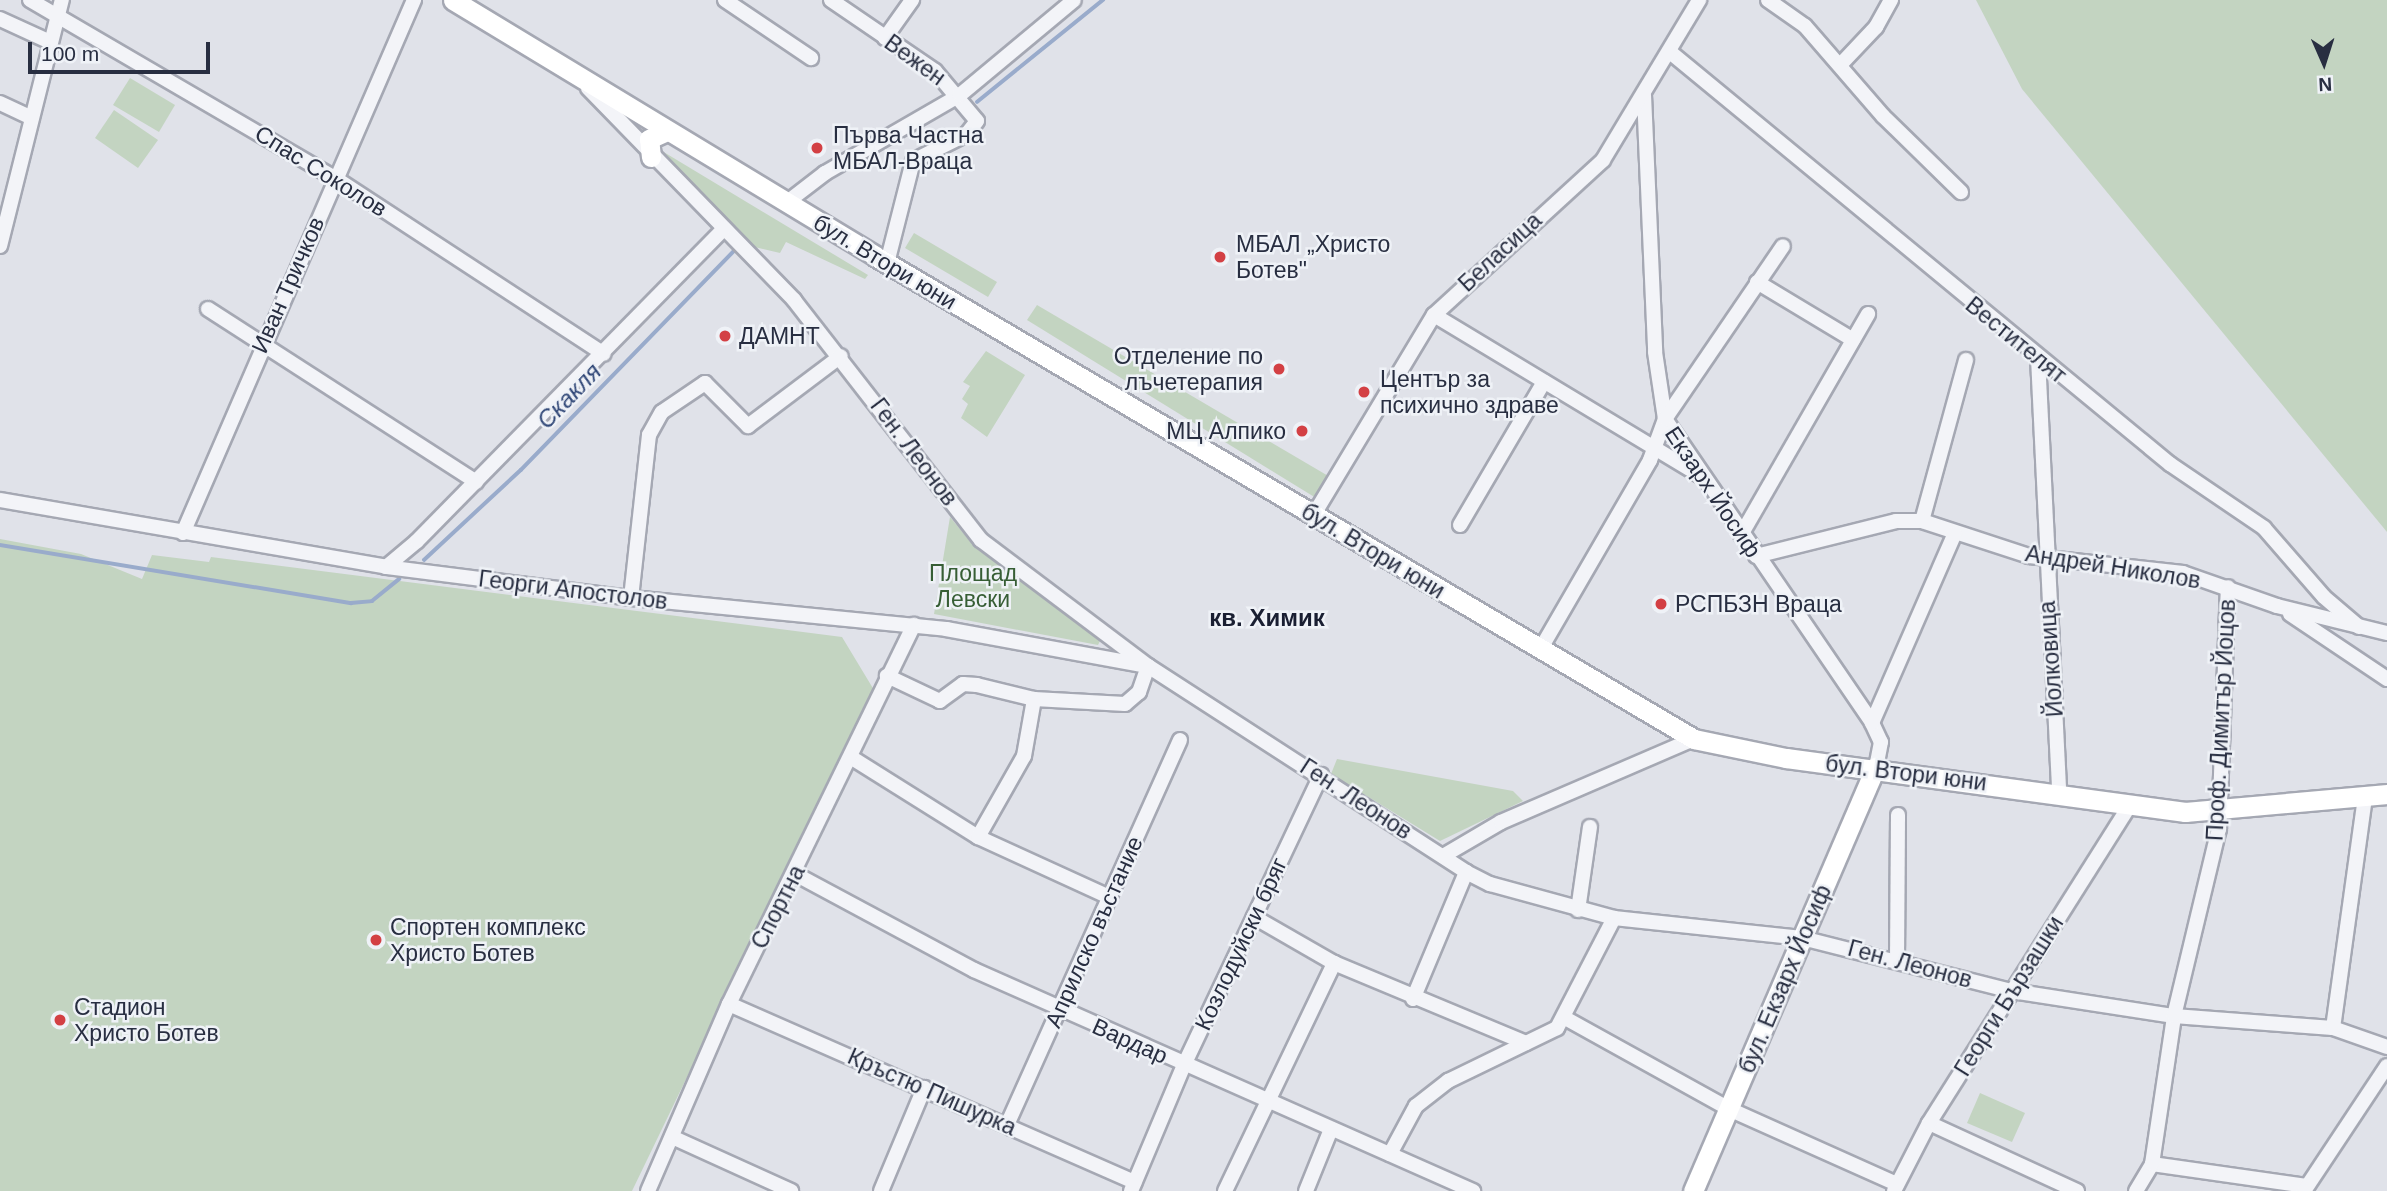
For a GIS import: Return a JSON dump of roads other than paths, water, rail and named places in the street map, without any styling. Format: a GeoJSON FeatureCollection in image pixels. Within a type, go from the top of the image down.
{"type":"FeatureCollection","features":[{"type":"Feature","properties":{"kind":"street","name":"Спас Соколов"},"geometry":{"type":"LineString","coordinates":[[30,0],[60,6],[335,178],[604,354]]}},
{"type":"Feature","properties":{"kind":"street","name":"Иван Тричков"},"geometry":{"type":"LineString","coordinates":[[183,533],[262,341],[414,0]]}},
{"type":"Feature","properties":{"kind":"street","name":"бул. Втори юни"},"geometry":{"type":"LineString","coordinates":[[453,0],[786,203],[1694,740],[1739,751],[1876,767],[2185,812],[2221,811],[2387,794]]}},
{"type":"Feature","properties":{"kind":"street"},"geometry":{"type":"LineString","coordinates":[[725,0],[811,58]]}},
{"type":"Feature","properties":{"kind":"street","name":"Вежен"},"geometry":{"type":"LineString","coordinates":[[831,0],[935,71],[960,96],[977,121],[967,134],[913,161],[887,263]]}},
{"type":"Feature","properties":{"kind":"street"},"geometry":{"type":"LineString","coordinates":[[885,38],[912,0]]}},
{"type":"Feature","properties":{"kind":"street"},"geometry":{"type":"LineString","coordinates":[[786,203],[825,173],[960,96],[1074,0]]}},
{"type":"Feature","properties":{"kind":"street","name":"Беласица"},"geometry":{"type":"LineString","coordinates":[[1314,516],[1434,315],[1603,160],[1699,0]]}},
{"type":"Feature","properties":{"kind":"street"},"geometry":{"type":"LineString","coordinates":[[1768,0],[1805,26],[1842,63],[1883,116],[1916,144],[1961,192]]}},
{"type":"Feature","properties":{"kind":"street"},"geometry":{"type":"LineString","coordinates":[[1842,63],[1877,27],[1892,0]]}},
{"type":"Feature","properties":{"kind":"street"},"geometry":{"type":"LineString","coordinates":[[0,246],[3,221],[60,6]]}},
{"type":"Feature","properties":{"kind":"street"},"geometry":{"type":"LineString","coordinates":[[0,19],[50,42]]}},
{"type":"Feature","properties":{"kind":"street","name":"Вестителят"},"geometry":{"type":"LineString","coordinates":[[1670,52],[2038,358],[2170,464],[2264,528],[2324,597],[2359,627]]}},
{"type":"Feature","properties":{"kind":"street","name":"Ген. Леонов"},"geometry":{"type":"LineString","coordinates":[[577,75],[651,157],[794,300],[841,356],[981,540],[1148,666],[1321,775],[1466,872],[1490,884],[1614,918],[1802,938],[2012,991],[2174,1016],[2333,1028],[2387,1047]]}},
{"type":"Feature","properties":{"kind":"street","name":"Екзарх Йосиф"},"geometry":{"type":"LineString","coordinates":[[1644,95],[1655,352],[1665,419],[1741,535],[1872,723],[1881,742],[1876,767]]}},
{"type":"Feature","properties":{"kind":"street"},"geometry":{"type":"LineString","coordinates":[[0,103],[32,118]]}},
{"type":"Feature","properties":{"kind":"street"},"geometry":{"type":"LineString","coordinates":[[651,157],[649,139],[667,131]]}},
{"type":"Feature","properties":{"kind":"street"},"geometry":{"type":"LineString","coordinates":[[386,567],[604,354],[724,229]]}},
{"type":"Feature","properties":{"kind":"street"},"geometry":{"type":"LineString","coordinates":[[1540,650],[1650,460],[1652,446],[1665,419],[1783,246]]}},
{"type":"Feature","properties":{"kind":"street"},"geometry":{"type":"LineString","coordinates":[[1758,282],[1853,340]]}},
{"type":"Feature","properties":{"kind":"street"},"geometry":{"type":"LineString","coordinates":[[208,309],[262,341],[476,482]]}},
{"type":"Feature","properties":{"kind":"street"},"geometry":{"type":"LineString","coordinates":[[1741,535],[1868,314]]}},
{"type":"Feature","properties":{"kind":"street"},"geometry":{"type":"LineString","coordinates":[[1434,315],[1704,479]]}},
{"type":"Feature","properties":{"kind":"street"},"geometry":{"type":"LineString","coordinates":[[631,598],[649,435],[662,412],[705,383],[748,426],[841,356]]}},
{"type":"Feature","properties":{"kind":"street","name":"Йолковица"},"geometry":{"type":"LineString","coordinates":[[2038,358],[2045,558],[2059,793]]}},
{"type":"Feature","properties":{"kind":"street"},"geometry":{"type":"LineString","coordinates":[[1922,521],[1966,359]]}},
{"type":"Feature","properties":{"kind":"street"},"geometry":{"type":"LineString","coordinates":[[1460,525],[1544,382]]}},
{"type":"Feature","properties":{"kind":"street","name":"Георги Апостолов"},"geometry":{"type":"LineString","coordinates":[[0,500],[386,567],[631,598],[914,625],[1148,666]]}},
{"type":"Feature","properties":{"kind":"street","name":"Андрей Николов"},"geometry":{"type":"LineString","coordinates":[[1756,556],[1895,521],[1922,521],[2045,558],[2183,573],[2277,606],[2387,633]]}},
{"type":"Feature","properties":{"kind":"street"},"geometry":{"type":"LineString","coordinates":[[1872,723],[1955,533]]}},
{"type":"Feature","properties":{"kind":"street","name":"Проф. Димитър Йоцов"},"geometry":{"type":"LineString","coordinates":[[2152,1164],[2174,1016],[2221,811],[2228,587]]}},
{"type":"Feature","properties":{"kind":"street"},"geometry":{"type":"LineString","coordinates":[[2277,606],[2387,679]]}},
{"type":"Feature","properties":{"kind":"street","name":"Спортна"},"geometry":{"type":"LineString","coordinates":[[648,1191],[729,1004],[852,758],[887,676],[914,625]]}},
{"type":"Feature","properties":{"kind":"street"},"geometry":{"type":"LineString","coordinates":[[887,676],[940,701],[963,684],[1034,699],[1125,704],[1139,692],[1148,666]]}},
{"type":"Feature","properties":{"kind":"street"},"geometry":{"type":"LineString","coordinates":[[978,837],[1024,756],[1034,699]]}},
{"type":"Feature","properties":{"kind":"street","name":"Априлско въстание"},"geometry":{"type":"LineString","coordinates":[[1007,1125],[1180,740]]}},
{"type":"Feature","properties":{"kind":"street"},"geometry":{"type":"LineString","coordinates":[[1443,856],[1501,822],[1694,740]]}},
{"type":"Feature","properties":{"kind":"street"},"geometry":{"type":"LineString","coordinates":[[852,758],[978,837],[1108,897]]}},
{"type":"Feature","properties":{"kind":"street","name":"бул. Екзарх Йосиф"},"geometry":{"type":"LineString","coordinates":[[1693,1191],[1876,767]]}},
{"type":"Feature","properties":{"kind":"street","name":"Козлодуйски бряг"},"geometry":{"type":"LineString","coordinates":[[1133,1187],[1184,1065],[1321,775]]}},
{"type":"Feature","properties":{"kind":"street"},"geometry":{"type":"LineString","coordinates":[[2333,1028],[2365,796]]}},
{"type":"Feature","properties":{"kind":"street","name":"Георги Бързашки"},"geometry":{"type":"LineString","coordinates":[[1896,1187],[1929,1123],[2131,804]]}},
{"type":"Feature","properties":{"kind":"street"},"geometry":{"type":"LineString","coordinates":[[1897,961],[1898,815]]}},
{"type":"Feature","properties":{"kind":"street"},"geometry":{"type":"LineString","coordinates":[[1578,910],[1590,827]]}},
{"type":"Feature","properties":{"kind":"street"},"geometry":{"type":"LineString","coordinates":[[1413,999],[1466,872]]}},
{"type":"Feature","properties":{"kind":"street","name":"Вардар"},"geometry":{"type":"LineString","coordinates":[[795,874],[974,970],[1473,1191]]}},
{"type":"Feature","properties":{"kind":"street"},"geometry":{"type":"LineString","coordinates":[[1254,916],[1334,963],[1413,999],[1526,1042]]}},
{"type":"Feature","properties":{"kind":"street"},"geometry":{"type":"LineString","coordinates":[[1390,1154],[1416,1105],[1448,1081],[1557,1028],[1565,1018],[1614,918]]}},
{"type":"Feature","properties":{"kind":"street"},"geometry":{"type":"LineString","coordinates":[[1225,1191],[1334,963]]}},
{"type":"Feature","properties":{"kind":"street","name":"Кръстю Пишурка"},"geometry":{"type":"LineString","coordinates":[[729,1004],[1007,1125],[1133,1187]]}},
{"type":"Feature","properties":{"kind":"street"},"geometry":{"type":"LineString","coordinates":[[1565,1018],[1729,1109],[1896,1187]]}},
{"type":"Feature","properties":{"kind":"street"},"geometry":{"type":"LineString","coordinates":[[2136,1191],[2152,1164],[2305,1189],[2383,1089],[2387,1066]]}},
{"type":"Feature","properties":{"kind":"street"},"geometry":{"type":"LineString","coordinates":[[881,1191],[924,1088]]}},
{"type":"Feature","properties":{"kind":"street"},"geometry":{"type":"LineString","coordinates":[[1929,1123],[2077,1191]]}},
{"type":"Feature","properties":{"kind":"street"},"geometry":{"type":"LineString","coordinates":[[1306,1191],[1331,1129]]}},
{"type":"Feature","properties":{"kind":"street"},"geometry":{"type":"LineString","coordinates":[[672,1138],[791,1191]]}},
{"type":"Feature","properties":{"kind":"waterway","name":"Скакля"},"geometry":{"type":"LineString","coordinates":[[977,102],[1103,0]]}},
{"type":"Feature","properties":{"kind":"waterway","name":"Скакля"},"geometry":{"type":"LineString","coordinates":[[424,560],[521,470],[734,251]]}},
{"type":"Feature","properties":{"kind":"waterway","name":"Скакля"},"geometry":{"type":"LineString","coordinates":[[0,545],[351,603],[372,601],[399,579]]}},
{"type":"Feature","properties":{"kind":"place","name":"Първа Частна МБАЛ-Враца"},"geometry":{"type":"Point","coordinates":[817,148]}},
{"type":"Feature","properties":{"kind":"place","name":"МБАЛ „Христо Ботев\""},"geometry":{"type":"Point","coordinates":[1220,257]}},
{"type":"Feature","properties":{"kind":"place","name":"ДАМНТ"},"geometry":{"type":"Point","coordinates":[725,336]}},
{"type":"Feature","properties":{"kind":"place","name":"Отделение по лъчетерапия"},"geometry":{"type":"Point","coordinates":[1279,369]}},
{"type":"Feature","properties":{"kind":"place","name":"Център за психично здраве"},"geometry":{"type":"Point","coordinates":[1364,392]}},
{"type":"Feature","properties":{"kind":"place","name":"МЦ Алпико"},"geometry":{"type":"Point","coordinates":[1302,431]}},
{"type":"Feature","properties":{"kind":"place","name":"РСПБЗН Враца"},"geometry":{"type":"Point","coordinates":[1661,604]}},
{"type":"Feature","properties":{"kind":"place","name":"Спортен комплекс Христо Ботев"},"geometry":{"type":"Point","coordinates":[376,940]}},
{"type":"Feature","properties":{"kind":"place","name":"Стадион Христо Ботев"},"geometry":{"type":"Point","coordinates":[60,1020]}},
{"type":"Feature","properties":{"kind":"district","name":"кв. Химик"},"geometry":{"type":"Point","coordinates":[1267,618]}},
{"type":"Feature","properties":{"kind":"park label","name":"Площад Левски"},"geometry":{"type":"Point","coordinates":[973,586]}}]}
